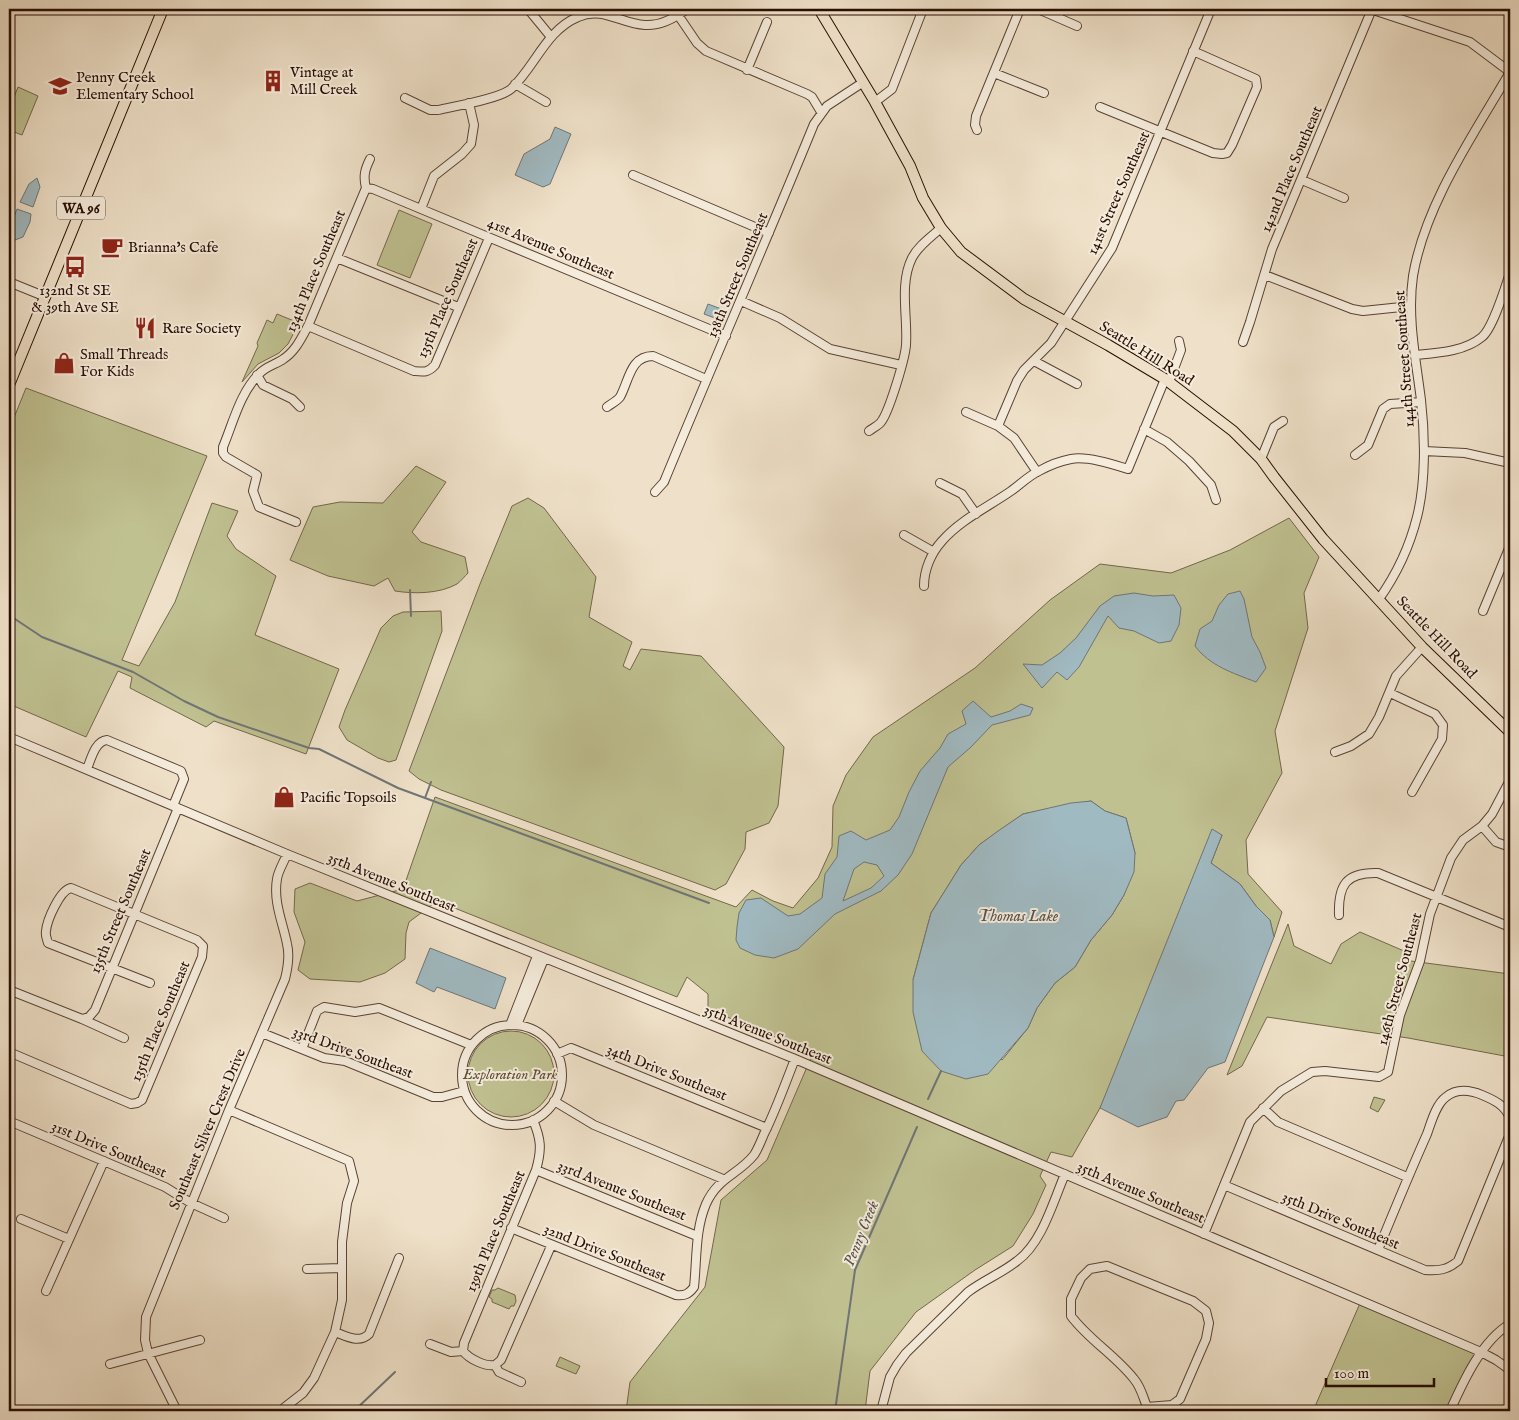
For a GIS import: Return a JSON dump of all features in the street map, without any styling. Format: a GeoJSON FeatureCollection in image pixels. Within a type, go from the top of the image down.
{"type":"FeatureCollection","features":[{"type":"Feature","properties":{"kind":"main road","name":"WA 96"},"geometry":{"type":"LineString","coordinates":[[9,385],[163,9]]}},
{"type":"Feature","properties":{"kind":"main road","name":"Seattle Hill Road"},"geometry":{"type":"LineString","coordinates":[[819,9],[875,102],[941,228],[961,252],[1024,299],[1066,321],[1167,380],[1233,431],[1261,459],[1323,539],[1422,647],[1510,732]]}},
{"type":"Feature","properties":{"kind":"street"},"geometry":{"type":"LineString","coordinates":[[528,9],[551,37]]}},
{"type":"Feature","properties":{"kind":"street"},"geometry":{"type":"LineString","coordinates":[[405,98],[430,110],[438,110],[503,94],[510,90],[551,37],[566,23],[587,13],[598,11],[635,24],[645,25],[660,23],[678,16],[687,9]]}},
{"type":"Feature","properties":{"kind":"street"},"geometry":{"type":"LineString","coordinates":[[875,102],[892,89],[923,9]]}},
{"type":"Feature","properties":{"kind":"street"},"geometry":{"type":"LineString","coordinates":[[977,130],[975,125],[976,116],[1020,9]]}},
{"type":"Feature","properties":{"kind":"street"},"geometry":{"type":"LineString","coordinates":[[1038,9],[1077,26]]}},
{"type":"Feature","properties":{"kind":"street","name":"141st Street Southeast"},"geometry":{"type":"LineString","coordinates":[[998,426],[1017,381],[1024,370],[1051,343],[1112,248],[1211,9]]}},
{"type":"Feature","properties":{"kind":"street"},"geometry":{"type":"LineString","coordinates":[[1371,9],[1470,42],[1510,72]]}},
{"type":"Feature","properties":{"kind":"street","name":"142nd Place Southeast"},"geometry":{"type":"LineString","coordinates":[[1242,342],[1272,250],[1371,9]]}},
{"type":"Feature","properties":{"kind":"street"},"geometry":{"type":"LineString","coordinates":[[678,16],[697,43],[706,51],[807,94],[812,97],[822,112]]}},
{"type":"Feature","properties":{"kind":"street"},"geometry":{"type":"LineString","coordinates":[[747,70],[767,22]]}},
{"type":"Feature","properties":{"kind":"street"},"geometry":{"type":"LineString","coordinates":[[1100,107],[1213,153],[1227,153],[1257,87],[1256,78],[1193,52]]}},
{"type":"Feature","properties":{"kind":"street"},"geometry":{"type":"LineString","coordinates":[[994,72],[1044,93]]}},
{"type":"Feature","properties":{"kind":"street","name":"144th Street Southeast"},"geometry":{"type":"LineString","coordinates":[[1379,599],[1390,582],[1417,517],[1424,451],[1411,306],[1413,277],[1421,240],[1450,175],[1510,72]]}},
{"type":"Feature","properties":{"kind":"street","name":"138th Street Southeast"},"geometry":{"type":"LineString","coordinates":[[655,492],[664,482],[814,124],[827,106],[862,83]]}},
{"type":"Feature","properties":{"kind":"street"},"geometry":{"type":"LineString","coordinates":[[515,84],[546,102]]}},
{"type":"Feature","properties":{"kind":"street"},"geometry":{"type":"LineString","coordinates":[[421,209],[434,176],[462,154],[471,144],[474,125],[469,103]]}},
{"type":"Feature","properties":{"kind":"street","name":"134th Place Southeast"},"geometry":{"type":"LineString","coordinates":[[296,522],[259,507],[252,490],[257,475],[226,457],[223,453],[223,447],[245,392],[258,375],[289,354],[300,342],[366,188],[364,179],[370,159]]}},
{"type":"Feature","properties":{"kind":"street"},"geometry":{"type":"LineString","coordinates":[[633,175],[769,233]]}},
{"type":"Feature","properties":{"kind":"street"},"geometry":{"type":"LineString","coordinates":[[1302,180],[1344,198]]}},
{"type":"Feature","properties":{"kind":"street","name":"41st Avenue Southeast"},"geometry":{"type":"LineString","coordinates":[[366,188],[373,189],[726,336]]}},
{"type":"Feature","properties":{"kind":"street"},"geometry":{"type":"LineString","coordinates":[[869,431],[881,422],[892,398],[902,366],[906,347],[906,279],[912,259],[918,249],[941,228]]}},
{"type":"Feature","properties":{"kind":"street","name":"135th Place Southeast"},"geometry":{"type":"LineString","coordinates":[[308,326],[414,371],[425,372],[431,370],[435,366],[458,307],[489,238]]}},
{"type":"Feature","properties":{"kind":"street"},"geometry":{"type":"LineString","coordinates":[[337,258],[458,307]]}},
{"type":"Feature","properties":{"kind":"street"},"geometry":{"type":"LineString","coordinates":[[1415,355],[1464,348],[1483,337],[1492,320],[1510,273]]}},
{"type":"Feature","properties":{"kind":"street"},"geometry":{"type":"LineString","coordinates":[[1265,275],[1352,309],[1363,311],[1411,306]]}},
{"type":"Feature","properties":{"kind":"street"},"geometry":{"type":"LineString","coordinates":[[9,282],[46,297]]}},
{"type":"Feature","properties":{"kind":"street"},"geometry":{"type":"LineString","coordinates":[[741,301],[780,318],[830,349],[902,366]]}},
{"type":"Feature","properties":{"kind":"street"},"geometry":{"type":"LineString","coordinates":[[924,586],[924,573],[941,541],[954,529],[1037,472],[1072,458],[1104,462],[1128,469],[1144,429],[1181,350],[1179,341]]}},
{"type":"Feature","properties":{"kind":"street"},"geometry":{"type":"LineString","coordinates":[[607,406],[619,399],[635,363],[647,356],[653,356],[706,379]]}},
{"type":"Feature","properties":{"kind":"street"},"geometry":{"type":"LineString","coordinates":[[1034,361],[1077,384]]}},
{"type":"Feature","properties":{"kind":"street"},"geometry":{"type":"LineString","coordinates":[[258,375],[263,385],[292,399],[300,407]]}},
{"type":"Feature","properties":{"kind":"street"},"geometry":{"type":"LineString","coordinates":[[1355,455],[1368,445],[1383,409],[1390,404],[1421,402]]}},
{"type":"Feature","properties":{"kind":"street"},"geometry":{"type":"LineString","coordinates":[[966,412],[998,426],[1014,438],[1037,472]]}},
{"type":"Feature","properties":{"kind":"street"},"geometry":{"type":"LineString","coordinates":[[1261,459],[1274,427],[1282,421]]}},
{"type":"Feature","properties":{"kind":"street"},"geometry":{"type":"LineString","coordinates":[[1144,429],[1167,442],[1189,461],[1211,485],[1216,500]]}},
{"type":"Feature","properties":{"kind":"street"},"geometry":{"type":"LineString","coordinates":[[1424,451],[1465,453],[1510,463]]}},
{"type":"Feature","properties":{"kind":"street"},"geometry":{"type":"LineString","coordinates":[[940,483],[962,494],[976,514]]}},
{"type":"Feature","properties":{"kind":"street"},"geometry":{"type":"LineString","coordinates":[[904,535],[934,552]]}},
{"type":"Feature","properties":{"kind":"street"},"geometry":{"type":"LineString","coordinates":[[1484,611],[1510,546]]}},
{"type":"Feature","properties":{"kind":"street"},"geometry":{"type":"LineString","coordinates":[[1335,752],[1351,746],[1369,734],[1379,717],[1396,676],[1422,647]]}},
{"type":"Feature","properties":{"kind":"street"},"geometry":{"type":"LineString","coordinates":[[1390,693],[1435,714],[1443,725],[1442,739],[1412,792]]}},
{"type":"Feature","properties":{"kind":"street","name":"35th Avenue Southeast"},"geometry":{"type":"LineString","coordinates":[[9,737],[288,854],[795,1059],[1482,1352],[1510,1370]]}},
{"type":"Feature","properties":{"kind":"street","name":"135th Street Southeast"},"geometry":{"type":"LineString","coordinates":[[82,1020],[89,1017],[95,1010],[135,914],[176,807],[184,779],[181,771],[106,740],[102,740],[98,744],[87,769]]}},
{"type":"Feature","properties":{"kind":"street","name":"146th Street Southeast"},"geometry":{"type":"LineString","coordinates":[[1204,1234],[1250,1122],[1281,1091],[1312,1072],[1325,1070],[1379,1077],[1388,1072],[1400,1015],[1420,961],[1430,914],[1451,858],[1463,840],[1482,826],[1492,814],[1510,780]]}},
{"type":"Feature","properties":{"kind":"street"},"geometry":{"type":"LineString","coordinates":[[1482,826],[1496,842],[1510,847]]}},
{"type":"Feature","properties":{"kind":"street","name":"Southeast Silver Crest Drive"},"geometry":{"type":"LineString","coordinates":[[177,1411],[148,1353],[145,1340],[146,1317],[229,1110],[285,979],[289,962],[288,945],[278,912],[276,893],[277,878],[288,854]]}},
{"type":"Feature","properties":{"kind":"street"},"geometry":{"type":"LineString","coordinates":[[1339,915],[1338,899],[1341,887],[1350,878],[1363,873],[1378,873],[1510,927]]}},
{"type":"Feature","properties":{"kind":"street"},"geometry":{"type":"LineString","coordinates":[[135,914],[71,888],[63,892],[56,904],[46,930],[48,943],[150,983]]}},
{"type":"Feature","properties":{"kind":"street","name":"135th Place Southeast"},"geometry":{"type":"LineString","coordinates":[[9,1052],[130,1104],[142,1100],[202,956],[203,946],[198,940],[135,914]]}},
{"type":"Feature","properties":{"kind":"street"},"geometry":{"type":"LineString","coordinates":[[514,1025],[540,957]]}},
{"type":"Feature","properties":{"kind":"street"},"geometry":{"type":"LineString","coordinates":[[9,990],[124,1038]]}},
{"type":"Feature","properties":{"kind":"street"},"geometry":{"type":"LineString","coordinates":[[302,1050],[318,1011],[324,1006],[355,1012],[379,1008],[471,1045]]}},
{"type":"Feature","properties":{"kind":"street"},"geometry":{"type":"LineString","coordinates":[[514,1025],[534,1030],[548,1040],[557,1054],[562,1073],[561,1083],[554,1102],[545,1112],[533,1120],[520,1124],[506,1124],[492,1121],[480,1114],[470,1103],[464,1090],[462,1075],[464,1059],[471,1045],[479,1037],[488,1030],[499,1026],[514,1025]]}},
{"type":"Feature","properties":{"kind":"street","name":"33rd Drive Southeast"},"geometry":{"type":"LineString","coordinates":[[262,1033],[324,1058],[345,1061],[433,1097],[442,1097],[464,1090]]}},
{"type":"Feature","properties":{"kind":"street","name":"34th Drive Southeast"},"geometry":{"type":"LineString","coordinates":[[557,1054],[571,1048],[767,1128]]}},
{"type":"Feature","properties":{"kind":"street"},"geometry":{"type":"LineString","coordinates":[[697,1236],[701,1216],[714,1190],[723,1179],[743,1166],[755,1153],[795,1059]]}},
{"type":"Feature","properties":{"kind":"street"},"geometry":{"type":"LineString","coordinates":[[1378,1250],[1407,1178],[1437,1110],[1445,1097],[1466,1090],[1479,1093],[1498,1102],[1508,1111],[1510,1118]]}},
{"type":"Feature","properties":{"kind":"street"},"geometry":{"type":"LineString","coordinates":[[554,1102],[594,1125],[723,1179]]}},
{"type":"Feature","properties":{"kind":"street"},"geometry":{"type":"LineString","coordinates":[[1263,1108],[1278,1122],[1407,1178]]}},
{"type":"Feature","properties":{"kind":"street"},"geometry":{"type":"LineString","coordinates":[[229,1110],[349,1161],[354,1181],[347,1203],[342,1242],[342,1300],[335,1332],[314,1378],[303,1393],[280,1411]]}},
{"type":"Feature","properties":{"kind":"street","name":"139th Place Southeast"},"geometry":{"type":"LineString","coordinates":[[463,1351],[464,1343],[536,1170],[540,1155],[540,1137],[533,1120]]}},
{"type":"Feature","properties":{"kind":"street","name":"31st Drive Southeast"},"geometry":{"type":"LineString","coordinates":[[9,1121],[165,1187],[191,1203],[224,1218]]}},
{"type":"Feature","properties":{"kind":"street","name":"35th Drive Southeast"},"geometry":{"type":"LineString","coordinates":[[1224,1185],[1425,1270],[1439,1271],[1450,1268],[1458,1261],[1510,1134]]}},
{"type":"Feature","properties":{"kind":"street"},"geometry":{"type":"LineString","coordinates":[[46,1291],[104,1161]]}},
{"type":"Feature","properties":{"kind":"street","name":"33rd Avenue Southeast"},"geometry":{"type":"LineString","coordinates":[[536,1170],[697,1236]]}},
{"type":"Feature","properties":{"kind":"street"},"geometry":{"type":"LineString","coordinates":[[882,1411],[890,1377],[906,1352],[968,1292],[1017,1261],[1030,1250],[1038,1237],[1065,1174]]}},
{"type":"Feature","properties":{"kind":"street"},"geometry":{"type":"LineString","coordinates":[[21,1219],[69,1239]]}},
{"type":"Feature","properties":{"kind":"street","name":"32nd Drive Southeast"},"geometry":{"type":"LineString","coordinates":[[512,1228],[551,1246],[682,1296],[690,1293],[694,1287],[697,1236]]}},
{"type":"Feature","properties":{"kind":"street"},"geometry":{"type":"LineString","coordinates":[[430,1344],[451,1352],[463,1351],[466,1356],[490,1366],[496,1365],[501,1360],[551,1246]]}},
{"type":"Feature","properties":{"kind":"street"},"geometry":{"type":"LineString","coordinates":[[335,1332],[359,1340],[369,1334],[399,1258]]}},
{"type":"Feature","properties":{"kind":"street"},"geometry":{"type":"LineString","coordinates":[[1107,1266],[1193,1301],[1206,1311],[1209,1323],[1206,1339],[1180,1399],[1172,1406],[1146,1409],[1141,1391],[1134,1379],[1081,1329],[1070,1316],[1072,1299],[1081,1278],[1090,1269],[1107,1266]]}},
{"type":"Feature","properties":{"kind":"street"},"geometry":{"type":"LineString","coordinates":[[307,1269],[342,1268]]}},
{"type":"Feature","properties":{"kind":"street"},"geometry":{"type":"LineString","coordinates":[[1450,1411],[1492,1337],[1510,1324]]}},
{"type":"Feature","properties":{"kind":"street"},"geometry":{"type":"LineString","coordinates":[[110,1364],[200,1340]]}},
{"type":"Feature","properties":{"kind":"street"},"geometry":{"type":"LineString","coordinates":[[496,1365],[499,1372],[521,1382]]}},
{"type":"Feature","properties":{"kind":"green space"},"geometry":{"type":"Polygon","coordinates":[[[18,87],[38,96],[22,135],[9,130],[9,110],[18,87]]]}},
{"type":"Feature","properties":{"kind":"green space"},"geometry":{"type":"Polygon","coordinates":[[[399,210],[432,224],[410,278],[377,265],[399,210]]]}},
{"type":"Feature","properties":{"kind":"green space"},"geometry":{"type":"Polygon","coordinates":[[[277,314],[299,323],[288,344],[279,353],[258,364],[242,382],[267,320],[273,323],[277,314]]]}},
{"type":"Feature","properties":{"kind":"green space"},"geometry":{"type":"Polygon","coordinates":[[[26,388],[207,456],[122,660],[139,666],[175,602],[212,503],[238,511],[227,536],[236,549],[276,576],[255,635],[339,669],[306,754],[214,721],[206,727],[130,688],[132,677],[118,671],[86,737],[9,704],[9,430],[26,388]]]}},
{"type":"Feature","properties":{"kind":"green space"},"geometry":{"type":"Polygon","coordinates":[[[416,466],[446,482],[412,532],[421,542],[465,557],[468,573],[457,584],[442,590],[426,592],[410,593],[395,591],[388,578],[374,586],[328,576],[290,560],[313,507],[340,502],[383,503],[416,466]]]}},
{"type":"Feature","properties":{"kind":"green space"},"geometry":{"type":"Polygon","coordinates":[[[528,498],[544,508],[596,577],[589,617],[632,642],[623,666],[630,670],[641,649],[701,656],[784,747],[778,806],[769,823],[746,832],[745,849],[726,884],[715,890],[441,790],[419,779],[409,771],[480,584],[512,506],[528,498]]]}},
{"type":"Feature","properties":{"kind":"green space"},"geometry":{"type":"Polygon","coordinates":[[[1289,518],[1319,557],[1304,593],[1308,628],[1275,731],[1282,773],[1246,840],[1248,874],[1282,912],[1274,937],[1270,920],[1256,906],[1240,884],[1211,863],[1222,835],[1100,1108],[1072,1157],[1051,1152],[1040,1176],[1046,1185],[1033,1214],[1013,1246],[975,1270],[916,1312],[870,1371],[865,1411],[626,1411],[630,1382],[705,1287],[721,1200],[767,1160],[813,1053],[708,1009],[708,994],[687,977],[677,997],[437,901],[409,922],[406,933],[405,959],[385,973],[360,982],[310,979],[298,970],[305,942],[294,912],[295,889],[310,883],[357,901],[403,889],[435,797],[736,907],[752,890],[773,901],[793,908],[818,878],[832,847],[833,806],[846,775],[873,737],[975,668],[1050,600],[1100,564],[1171,573],[1230,550],[1289,518]],[[1091,801],[1023,814],[979,845],[961,865],[931,913],[913,980],[1002,1060],[1028,1028],[1037,1008],[1055,983],[1075,967],[1091,940],[1112,915],[1124,895],[1135,853],[1126,818],[1105,811],[1091,801]]]}},
{"type":"Feature","properties":{"kind":"green space"},"geometry":{"type":"Polygon","coordinates":[[[441,611],[442,631],[396,760],[389,762],[378,758],[347,740],[339,727],[345,710],[381,628],[393,616],[403,612],[441,611]]]}},
{"type":"Feature","properties":{"kind":"green space"},"geometry":{"type":"Polygon","coordinates":[[[1288,924],[1294,946],[1331,964],[1341,944],[1360,932],[1404,951],[1403,960],[1510,974],[1510,1057],[1408,1038],[1267,1017],[1242,1066],[1227,1075],[1288,924]]]}},
{"type":"Feature","properties":{"kind":"green space","name":"Exploration Park"},"geometry":{"type":"Polygon","coordinates":[[[511,1031],[527,1035],[541,1044],[550,1058],[554,1074],[550,1090],[541,1104],[527,1113],[511,1117],[495,1113],[481,1104],[472,1090],[468,1074],[472,1058],[481,1044],[495,1035],[511,1031]]]}},
{"type":"Feature","properties":{"kind":"green space"},"geometry":{"type":"Polygon","coordinates":[[[1374,1097],[1385,1100],[1378,1112],[1370,1108],[1374,1097]]]}},
{"type":"Feature","properties":{"kind":"green space"},"geometry":{"type":"Polygon","coordinates":[[[498,1288],[515,1295],[516,1301],[514,1306],[511,1306],[509,1309],[492,1302],[492,1299],[489,1297],[492,1290],[498,1288]]]}},
{"type":"Feature","properties":{"kind":"green space"},"geometry":{"type":"Polygon","coordinates":[[[1361,1301],[1481,1352],[1450,1411],[1313,1411],[1361,1301]]]}},
{"type":"Feature","properties":{"kind":"green space"},"geometry":{"type":"Polygon","coordinates":[[[560,1357],[580,1366],[576,1374],[556,1366],[560,1357]]]}},
{"type":"Feature","properties":{"kind":"water"},"geometry":{"type":"Polygon","coordinates":[[[555,127],[571,134],[550,184],[543,187],[515,175],[524,154],[550,139],[555,127]]]}},
{"type":"Feature","properties":{"kind":"water"},"geometry":{"type":"Polygon","coordinates":[[[37,178],[40,187],[33,207],[20,202],[29,184],[37,178]]]}},
{"type":"Feature","properties":{"kind":"water"},"geometry":{"type":"Polygon","coordinates":[[[17,209],[31,214],[30,222],[23,237],[15,240],[9,237],[9,230],[17,209]]]}},
{"type":"Feature","properties":{"kind":"water"},"geometry":{"type":"Polygon","coordinates":[[[708,304],[724,310],[720,320],[704,314],[708,304]]]}},
{"type":"Feature","properties":{"kind":"water"},"geometry":{"type":"Polygon","coordinates":[[[1240,591],[1244,599],[1252,637],[1266,668],[1256,682],[1215,664],[1195,646],[1200,629],[1212,621],[1219,605],[1228,594],[1240,591]]]}},
{"type":"Feature","properties":{"kind":"water"},"geometry":{"type":"Polygon","coordinates":[[[1134,593],[1153,596],[1174,595],[1181,608],[1179,625],[1171,641],[1159,643],[1134,631],[1119,628],[1108,616],[1079,667],[1067,680],[1057,672],[1042,688],[1023,664],[1042,665],[1060,653],[1076,638],[1100,606],[1114,596],[1134,593]]]}},
{"type":"Feature","properties":{"kind":"water"},"geometry":{"type":"Polygon","coordinates":[[[973,701],[991,717],[1010,711],[1021,704],[1033,708],[1030,715],[992,725],[948,767],[912,854],[898,875],[881,891],[835,914],[798,949],[774,958],[755,955],[740,948],[736,940],[737,927],[739,913],[746,900],[761,898],[788,916],[800,914],[822,898],[825,874],[837,857],[839,836],[851,831],[866,840],[890,830],[899,817],[920,771],[940,748],[948,734],[966,724],[962,711],[973,701]],[[864,862],[854,869],[843,901],[871,888],[884,876],[877,865],[864,862]]]}},
{"type":"Feature","properties":{"kind":"water","name":"Thomas Lake"},"geometry":{"type":"Polygon","coordinates":[[[1091,801],[1105,811],[1126,818],[1135,853],[1134,872],[1124,895],[1112,915],[1091,940],[1075,967],[1055,983],[1037,1008],[1028,1028],[988,1074],[966,1079],[941,1071],[922,1051],[913,1012],[913,980],[931,913],[961,865],[979,845],[998,831],[1023,814],[1071,803],[1091,801]]]}},
{"type":"Feature","properties":{"kind":"water"},"geometry":{"type":"Polygon","coordinates":[[[1212,829],[1222,835],[1211,863],[1240,884],[1256,906],[1270,920],[1274,937],[1225,1062],[1208,1068],[1184,1100],[1176,1101],[1167,1117],[1138,1127],[1100,1108],[1212,829]]]}},
{"type":"Feature","properties":{"kind":"water"},"geometry":{"type":"Polygon","coordinates":[[[430,948],[506,978],[495,1009],[437,987],[434,992],[416,983],[430,948]]]}},
{"type":"Feature","properties":{"kind":"waterway"},"geometry":{"type":"LineString","coordinates":[[410,590],[411,616]]}},
{"type":"Feature","properties":{"kind":"waterway"},"geometry":{"type":"LineString","coordinates":[[9,615],[42,637],[133,672],[184,701],[218,717],[309,748],[319,749],[398,788],[709,903]]}},
{"type":"Feature","properties":{"kind":"waterway"},"geometry":{"type":"LineString","coordinates":[[425,798],[431,782]]}},
{"type":"Feature","properties":{"kind":"waterway","name":"Penny Creek"},"geometry":{"type":"LineString","coordinates":[[928,1099],[941,1071]]}},
{"type":"Feature","properties":{"kind":"waterway","name":"Penny Creek"},"geometry":{"type":"LineString","coordinates":[[835,1411],[855,1270],[917,1127]]}},
{"type":"Feature","properties":{"kind":"waterway"},"geometry":{"type":"LineString","coordinates":[[354,1411],[395,1372]]}},
{"type":"Feature","properties":{"kind":"place","name":"Vintage at Mill Creek"},"geometry":{"type":"Point","coordinates":[273,81]}},
{"type":"Feature","properties":{"kind":"place","name":"Penny Creek Elementary School"},"geometry":{"type":"Point","coordinates":[60,86]}},
{"type":"Feature","properties":{"kind":"place","name":"Brianna's Cafe"},"geometry":{"type":"Point","coordinates":[112,247]}},
{"type":"Feature","properties":{"kind":"place","name":"132nd St SE & 39th Ave SE"},"geometry":{"type":"Point","coordinates":[75,267]}},
{"type":"Feature","properties":{"kind":"place","name":"Rare Society"},"geometry":{"type":"Point","coordinates":[145,328]}},
{"type":"Feature","properties":{"kind":"place","name":"Small Threads For Kids"},"geometry":{"type":"Point","coordinates":[64,363]}},
{"type":"Feature","properties":{"kind":"place","name":"Pacific Topsoils"},"geometry":{"type":"Point","coordinates":[284,797]}}]}
